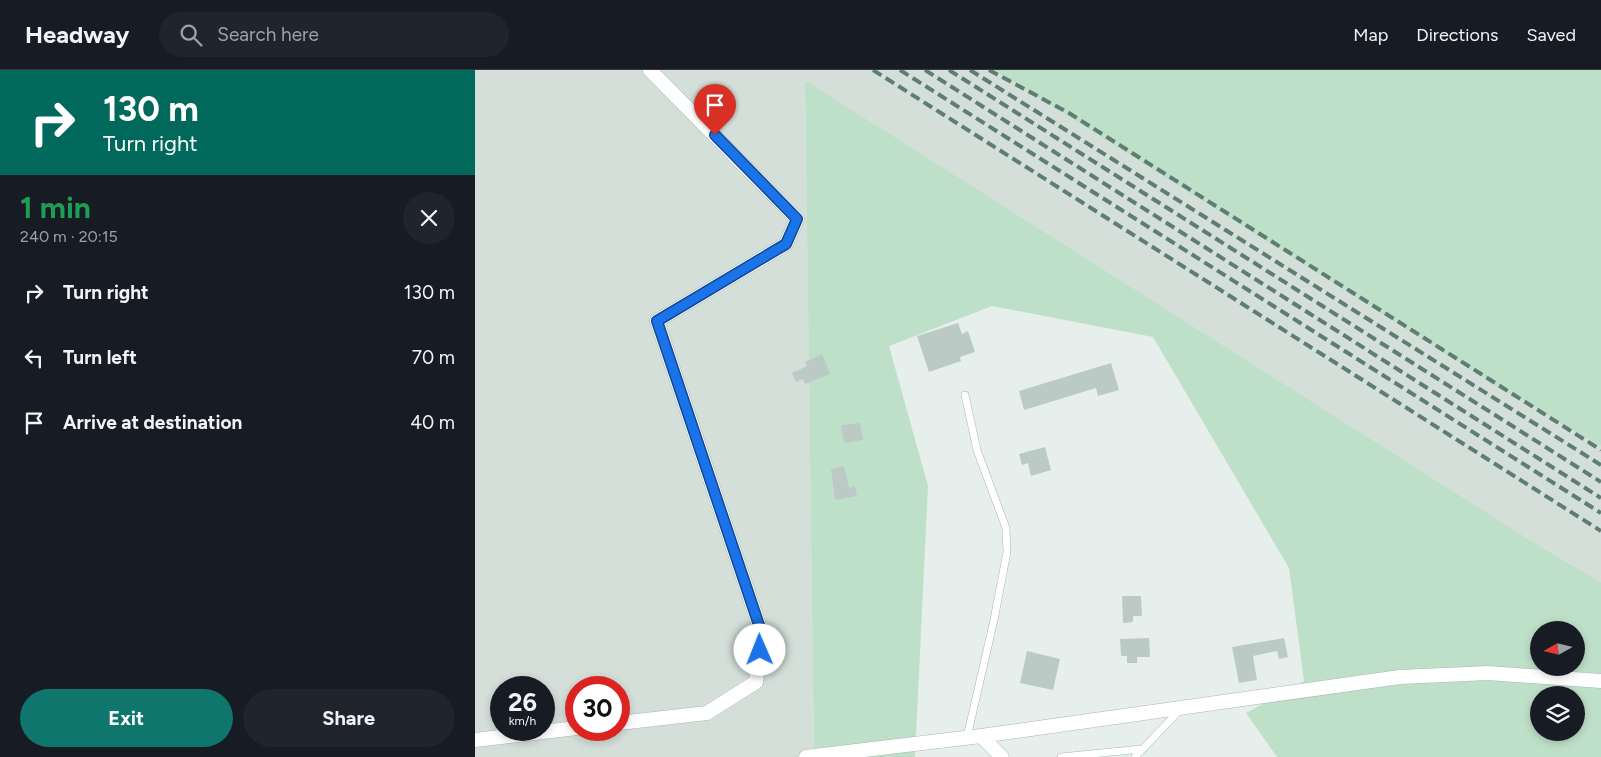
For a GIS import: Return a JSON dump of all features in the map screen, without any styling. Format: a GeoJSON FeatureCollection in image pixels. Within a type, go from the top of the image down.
{"type":"FeatureCollection","features":[{"type":"Feature","properties":{"kind":"street"},"geometry":{"type":"LineString","coordinates":[[630,723],[707,713],[756,682],[762,634],[657,321],[786,244],[797,219],[650,70]]}},
{"type":"Feature","properties":{"kind":"street"},"geometry":{"type":"LineString","coordinates":[[806,757],[981,736],[1400,677],[1488,674],[1601,680]]}},
{"type":"Feature","properties":{"kind":"street"},"geometry":{"type":"LineString","coordinates":[[475,740],[565,729]]}},
{"type":"Feature","properties":{"kind":"street"},"geometry":{"type":"LineString","coordinates":[[981,736],[1002,757]]}},
{"type":"Feature","properties":{"kind":"lane"},"geometry":{"type":"LineString","coordinates":[[965,395],[977,450],[1006,528],[1007,552],[994,620],[967,737]]}},
{"type":"Feature","properties":{"kind":"lane"},"geometry":{"type":"LineString","coordinates":[[1135,757],[1182,708]]}},
{"type":"Feature","properties":{"kind":"lane"},"geometry":{"type":"LineString","coordinates":[[1061,757],[1142,750]]}},
{"type":"Feature","properties":{"kind":"shaded area"},"geometry":{"type":"Polygon","coordinates":[[[475,70],[994,70],[1504,391],[1601,446],[1601,582],[1546,550],[805,80],[814,757],[475,757],[475,70]]]}},
{"type":"Feature","properties":{"kind":"green space"},"geometry":{"type":"Polygon","coordinates":[[[994,70],[1601,70],[1601,446],[1504,391],[994,70]]]}},
{"type":"Feature","properties":{"kind":"green space"},"geometry":{"type":"Polygon","coordinates":[[[805,80],[1546,550],[1601,582],[1601,757],[1277,757],[1246,713],[1304,681],[1289,568],[1153,337],[992,306],[889,346],[928,486],[915,757],[814,757],[805,80]]]}},
{"type":"Feature","properties":{"kind":"building"},"geometry":{"type":"Polygon","coordinates":[[[958,323],[962,334],[968,331],[975,352],[960,357],[961,361],[929,372],[917,336],[958,323]]]}},
{"type":"Feature","properties":{"kind":"building"},"geometry":{"type":"Polygon","coordinates":[[[822,354],[830,374],[805,384],[803,379],[796,382],[792,373],[807,366],[805,362],[822,354]]]}},
{"type":"Feature","properties":{"kind":"building"},"geometry":{"type":"Polygon","coordinates":[[[1111,363],[1119,390],[1098,396],[1096,388],[1024,410],[1019,391],[1111,363]]]}},
{"type":"Feature","properties":{"kind":"building"},"geometry":{"type":"Polygon","coordinates":[[[860,423],[863,440],[844,443],[841,425],[860,423]]]}},
{"type":"Feature","properties":{"kind":"building"},"geometry":{"type":"Polygon","coordinates":[[[1045,447],[1051,470],[1031,476],[1028,463],[1022,465],[1019,454],[1045,447]]]}},
{"type":"Feature","properties":{"kind":"building"},"geometry":{"type":"Polygon","coordinates":[[[844,466],[849,488],[855,486],[857,496],[835,500],[831,469],[844,466]]]}},
{"type":"Feature","properties":{"kind":"building"},"geometry":{"type":"Polygon","coordinates":[[[1122,596],[1141,596],[1142,616],[1133,616],[1133,622],[1123,623],[1122,596]]]}},
{"type":"Feature","properties":{"kind":"building"},"geometry":{"type":"Polygon","coordinates":[[[1149,638],[1150,657],[1137,657],[1137,663],[1127,663],[1127,656],[1121,656],[1120,639],[1149,638]]]}},
{"type":"Feature","properties":{"kind":"building"},"geometry":{"type":"Polygon","coordinates":[[[1284,638],[1288,657],[1279,659],[1277,651],[1253,656],[1257,680],[1239,683],[1232,647],[1284,638]]]}},
{"type":"Feature","properties":{"kind":"building"},"geometry":{"type":"Polygon","coordinates":[[[1027,651],[1060,659],[1053,690],[1020,683],[1027,651]]]}},
{"type":"Feature","properties":{"kind":"railway"},"geometry":{"type":"LineString","coordinates":[[873,70],[1601,531]]}},
{"type":"Feature","properties":{"kind":"railway"},"geometry":{"type":"LineString","coordinates":[[900,70],[1601,513]]}},
{"type":"Feature","properties":{"kind":"railway"},"geometry":{"type":"LineString","coordinates":[[925,70],[1601,498]]}},
{"type":"Feature","properties":{"kind":"railway"},"geometry":{"type":"LineString","coordinates":[[949,70],[1601,482]]}},
{"type":"Feature","properties":{"kind":"railway"},"geometry":{"type":"LineString","coordinates":[[970,70],[1601,465]]}},
{"type":"Feature","properties":{"kind":"railway"},"geometry":{"type":"LineString","coordinates":[[989,70],[1069,113],[1601,450]]}},
{"type":"Feature","properties":{"kind":"route"},"geometry":{"type":"LineString","coordinates":[[715,135],[797,219],[786,244],[657,321],[762,634],[760,650]]}}]}
